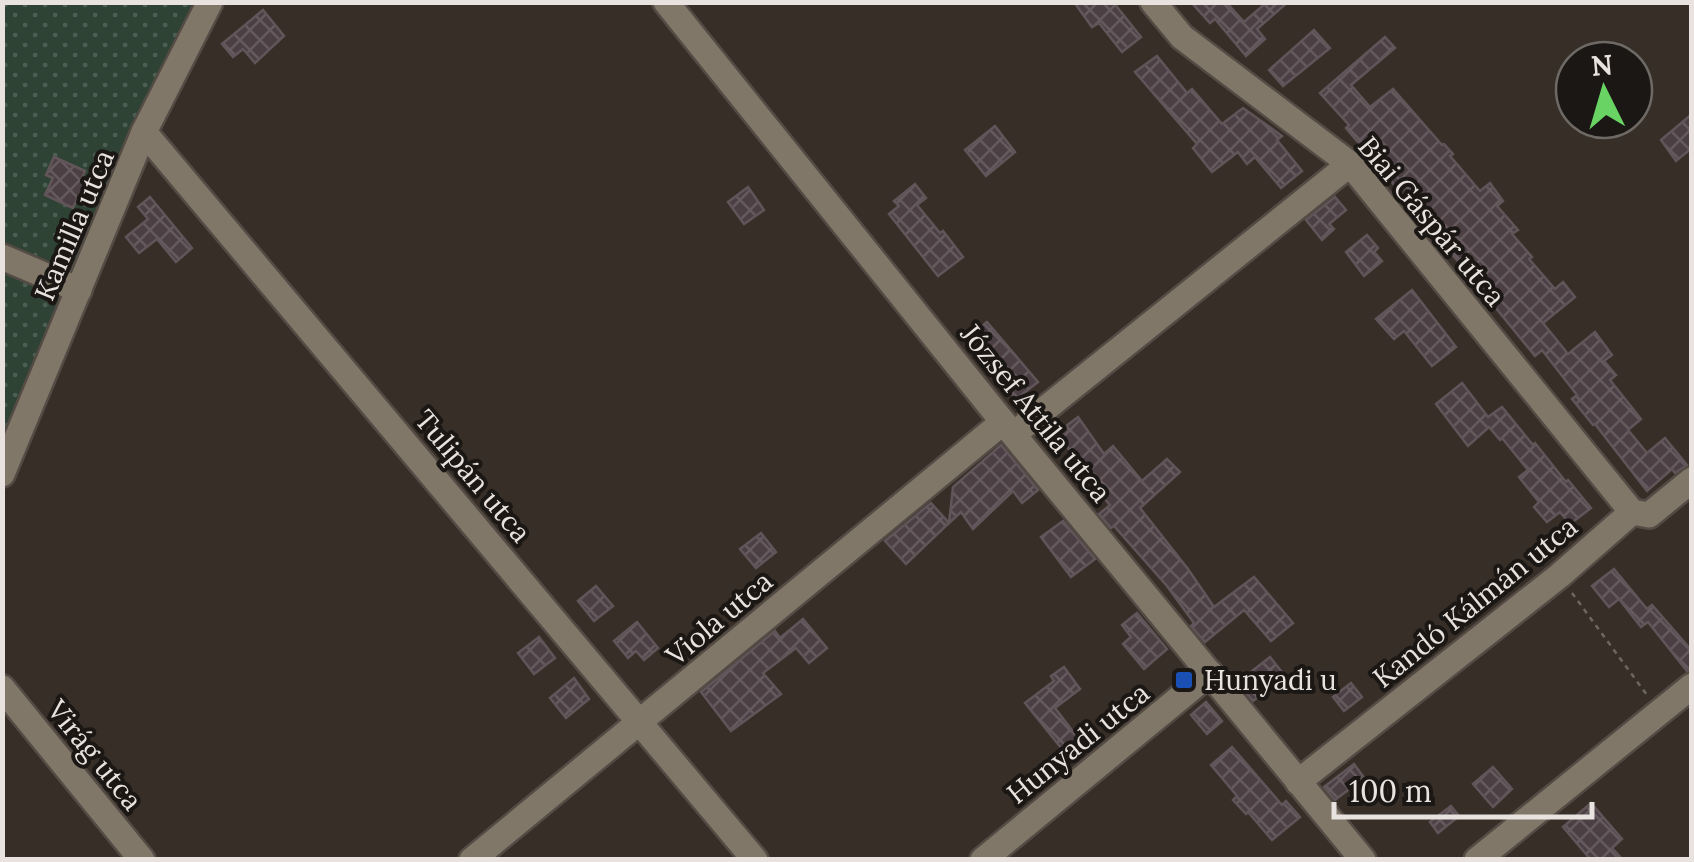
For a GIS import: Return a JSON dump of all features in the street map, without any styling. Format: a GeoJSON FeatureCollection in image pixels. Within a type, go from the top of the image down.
{"type":"FeatureCollection","features":[{"type":"Feature","properties":{"kind":"street","name":"Kamilla utca"},"geometry":{"type":"LineString","coordinates":[[2,474],[144,132],[210,2]]}},
{"type":"Feature","properties":{"kind":"street","name":"Biai Gáspár utca"},"geometry":{"type":"LineString","coordinates":[[1153,2],[1182,37],[1350,164],[1632,512]]}},
{"type":"Feature","properties":{"kind":"street","name":"József Attila utca"},"geometry":{"type":"LineString","coordinates":[[674,5],[1009,428],[1363,860]]}},
{"type":"Feature","properties":{"kind":"street","name":"Tulipán utca"},"geometry":{"type":"LineString","coordinates":[[144,132],[755,860]]}},
{"type":"Feature","properties":{"kind":"street","name":"Viola utca"},"geometry":{"type":"LineString","coordinates":[[472,860],[1009,428],[1350,164]]}},
{"type":"Feature","properties":{"kind":"street"},"geometry":{"type":"LineString","coordinates":[[2,257],[79,290]]}},
{"type":"Feature","properties":{"kind":"street","name":"Kandó Kálmán utca"},"geometry":{"type":"LineString","coordinates":[[1298,782],[1559,576],[1632,512],[1649,515],[1692,480]]}},
{"type":"Feature","properties":{"kind":"street","name":"Hunyadi utca"},"geometry":{"type":"LineString","coordinates":[[995,856],[1210,673]]}},
{"type":"Feature","properties":{"kind":"street"},"geometry":{"type":"LineString","coordinates":[[1478,860],[1692,686]]}},
{"type":"Feature","properties":{"kind":"street","name":"Virág utca"},"geometry":{"type":"LineString","coordinates":[[2,688],[142,860]]}},
{"type":"Feature","properties":{"kind":"path"},"geometry":{"type":"LineString","coordinates":[[1559,576],[1660,712]]}},
{"type":"Feature","properties":{"kind":"green space"},"geometry":{"type":"Polygon","coordinates":[[[3,3],[196,3],[3,456],[3,3]]]}},
{"type":"Feature","properties":{"kind":"building"},"geometry":{"type":"Polygon","coordinates":[[[1074,2],[1113,2],[1141,37],[1122,52],[1099,23],[1092,27],[1074,2]]]}},
{"type":"Feature","properties":{"kind":"building"},"geometry":{"type":"Polygon","coordinates":[[[1191,2],[1226,2],[1244,22],[1267,2],[1288,2],[1257,29],[1265,39],[1246,56],[1215,19],[1210,23],[1191,2]]]}},
{"type":"Feature","properties":{"kind":"building"},"geometry":{"type":"Polygon","coordinates":[[[263,10],[284,36],[255,63],[243,49],[233,57],[222,44],[263,10]]]}},
{"type":"Feature","properties":{"kind":"building"},"geometry":{"type":"Polygon","coordinates":[[[1314,30],[1330,48],[1283,86],[1269,70],[1314,30]]]}},
{"type":"Feature","properties":{"kind":"building"},"geometry":{"type":"Polygon","coordinates":[[[1385,37],[1395,48],[1351,85],[1370,107],[1393,89],[1453,154],[1450,156],[1480,191],[1490,183],[1503,201],[1497,206],[1518,230],[1512,234],[1532,257],[1529,259],[1555,289],[1563,282],[1575,297],[1543,323],[1568,354],[1595,332],[1612,355],[1604,361],[1616,375],[1610,380],[1641,419],[1628,430],[1647,453],[1665,438],[1687,465],[1675,473],[1672,469],[1647,491],[1572,399],[1577,395],[1542,350],[1535,356],[1447,248],[1402,200],[1405,198],[1320,93],[1385,37]]]}},
{"type":"Feature","properties":{"kind":"building"},"geometry":{"type":"Polygon","coordinates":[[[1157,56],[1187,93],[1192,89],[1222,124],[1243,108],[1282,136],[1277,140],[1302,171],[1281,188],[1255,157],[1247,164],[1238,152],[1212,172],[1193,148],[1197,144],[1135,72],[1157,56]]]}},
{"type":"Feature","properties":{"kind":"building"},"geometry":{"type":"Polygon","coordinates":[[[1692,114],[1692,148],[1676,161],[1661,140],[1692,114]]]}},
{"type":"Feature","properties":{"kind":"building"},"geometry":{"type":"Polygon","coordinates":[[[995,126],[1015,152],[986,176],[965,150],[995,126]]]}},
{"type":"Feature","properties":{"kind":"building"},"geometry":{"type":"Polygon","coordinates":[[[54,157],[85,171],[81,180],[88,182],[73,208],[45,195],[53,178],[46,175],[54,157]]]}},
{"type":"Feature","properties":{"kind":"building"},"geometry":{"type":"Polygon","coordinates":[[[915,184],[926,198],[917,205],[963,257],[938,276],[889,214],[899,206],[894,201],[915,184]]]}},
{"type":"Feature","properties":{"kind":"building"},"geometry":{"type":"Polygon","coordinates":[[[748,187],[764,210],[744,224],[728,202],[748,187]]]}},
{"type":"Feature","properties":{"kind":"building"},"geometry":{"type":"Polygon","coordinates":[[[150,197],[192,248],[176,262],[157,239],[139,253],[126,237],[148,219],[138,207],[150,197]]]}},
{"type":"Feature","properties":{"kind":"building"},"geometry":{"type":"Polygon","coordinates":[[[1335,197],[1346,210],[1329,224],[1334,229],[1322,240],[1306,220],[1335,197]]]}},
{"type":"Feature","properties":{"kind":"building"},"geometry":{"type":"Polygon","coordinates":[[[1367,235],[1378,248],[1374,252],[1382,261],[1364,276],[1346,252],[1367,235]]]}},
{"type":"Feature","properties":{"kind":"building"},"geometry":{"type":"Polygon","coordinates":[[[1412,290],[1456,347],[1432,366],[1404,331],[1394,339],[1376,319],[1412,290]]]}},
{"type":"Feature","properties":{"kind":"building"},"geometry":{"type":"Polygon","coordinates":[[[987,322],[1038,382],[1016,399],[969,336],[987,322]]]}},
{"type":"Feature","properties":{"kind":"building"},"geometry":{"type":"Polygon","coordinates":[[[1462,383],[1488,417],[1502,407],[1591,508],[1570,524],[1560,512],[1547,522],[1534,507],[1539,502],[1519,477],[1528,470],[1502,438],[1489,427],[1468,446],[1436,404],[1462,383]]]}},
{"type":"Feature","properties":{"kind":"building"},"geometry":{"type":"Polygon","coordinates":[[[1078,417],[1104,454],[1113,446],[1142,481],[1167,459],[1180,472],[1140,508],[1214,607],[1254,577],[1293,623],[1271,641],[1244,610],[1205,642],[1167,586],[1099,514],[1110,505],[1057,433],[1078,417]]]}},
{"type":"Feature","properties":{"kind":"building"},"geometry":{"type":"Polygon","coordinates":[[[1001,445],[1038,490],[1022,503],[1013,491],[973,529],[961,512],[949,523],[953,487],[1001,445]]]}},
{"type":"Feature","properties":{"kind":"building"},"geometry":{"type":"Polygon","coordinates":[[[931,503],[949,523],[906,564],[885,541],[931,503]]]}},
{"type":"Feature","properties":{"kind":"building"},"geometry":{"type":"Polygon","coordinates":[[[1063,521],[1095,559],[1071,577],[1041,537],[1063,521]]]}},
{"type":"Feature","properties":{"kind":"building"},"geometry":{"type":"Polygon","coordinates":[[[761,533],[776,552],[756,568],[740,549],[761,533]]]}},
{"type":"Feature","properties":{"kind":"building"},"geometry":{"type":"Polygon","coordinates":[[[1614,569],[1647,609],[1652,605],[1692,651],[1692,670],[1687,671],[1648,622],[1641,627],[1619,599],[1609,607],[1592,586],[1614,569]]]}},
{"type":"Feature","properties":{"kind":"building"},"geometry":{"type":"Polygon","coordinates":[[[596,586],[613,606],[594,621],[578,601],[596,586]]]}},
{"type":"Feature","properties":{"kind":"building"},"geometry":{"type":"Polygon","coordinates":[[[1137,613],[1167,649],[1144,669],[1123,644],[1131,637],[1122,625],[1137,613]]]}},
{"type":"Feature","properties":{"kind":"building"},"geometry":{"type":"Polygon","coordinates":[[[803,619],[827,648],[809,663],[796,648],[763,673],[781,694],[731,731],[701,692],[775,631],[780,638],[803,619]]]}},
{"type":"Feature","properties":{"kind":"building"},"geometry":{"type":"Polygon","coordinates":[[[637,622],[658,648],[644,660],[636,651],[628,658],[614,641],[637,622]]]}},
{"type":"Feature","properties":{"kind":"building"},"geometry":{"type":"Polygon","coordinates":[[[539,637],[555,658],[534,674],[518,653],[539,637]]]}},
{"type":"Feature","properties":{"kind":"building"},"geometry":{"type":"Polygon","coordinates":[[[1270,657],[1285,676],[1253,701],[1238,682],[1270,657]]]}},
{"type":"Feature","properties":{"kind":"building"},"geometry":{"type":"Polygon","coordinates":[[[1064,667],[1080,689],[1055,708],[1081,742],[1066,754],[1025,703],[1054,681],[1051,676],[1064,667]]]}},
{"type":"Feature","properties":{"kind":"building"},"geometry":{"type":"Polygon","coordinates":[[[574,678],[589,699],[566,718],[550,698],[574,678]]]}},
{"type":"Feature","properties":{"kind":"building"},"geometry":{"type":"Polygon","coordinates":[[[1351,683],[1362,697],[1344,711],[1333,697],[1351,683]]]}},
{"type":"Feature","properties":{"kind":"building"},"geometry":{"type":"Polygon","coordinates":[[[1206,702],[1222,721],[1207,734],[1191,715],[1206,702]]]}},
{"type":"Feature","properties":{"kind":"building"},"geometry":{"type":"Polygon","coordinates":[[[1232,747],[1282,805],[1286,801],[1300,817],[1272,840],[1233,800],[1237,796],[1211,765],[1232,747]]]}},
{"type":"Feature","properties":{"kind":"building"},"geometry":{"type":"Polygon","coordinates":[[[1354,764],[1368,783],[1357,792],[1352,787],[1335,800],[1324,787],[1354,764]]]}},
{"type":"Feature","properties":{"kind":"building"},"geometry":{"type":"Polygon","coordinates":[[[1493,767],[1512,789],[1493,807],[1473,784],[1493,767]]]}},
{"type":"Feature","properties":{"kind":"building"},"geometry":{"type":"Polygon","coordinates":[[[1591,803],[1622,839],[1612,848],[1623,860],[1591,860],[1563,827],[1591,803]]]}},
{"type":"Feature","properties":{"kind":"building"},"geometry":{"type":"Polygon","coordinates":[[[1451,806],[1459,816],[1438,833],[1430,822],[1451,806]]]}},
{"type":"Feature","properties":{"kind":"place","name":"Hunyadi u"},"geometry":{"type":"Point","coordinates":[1184,680]}}]}
